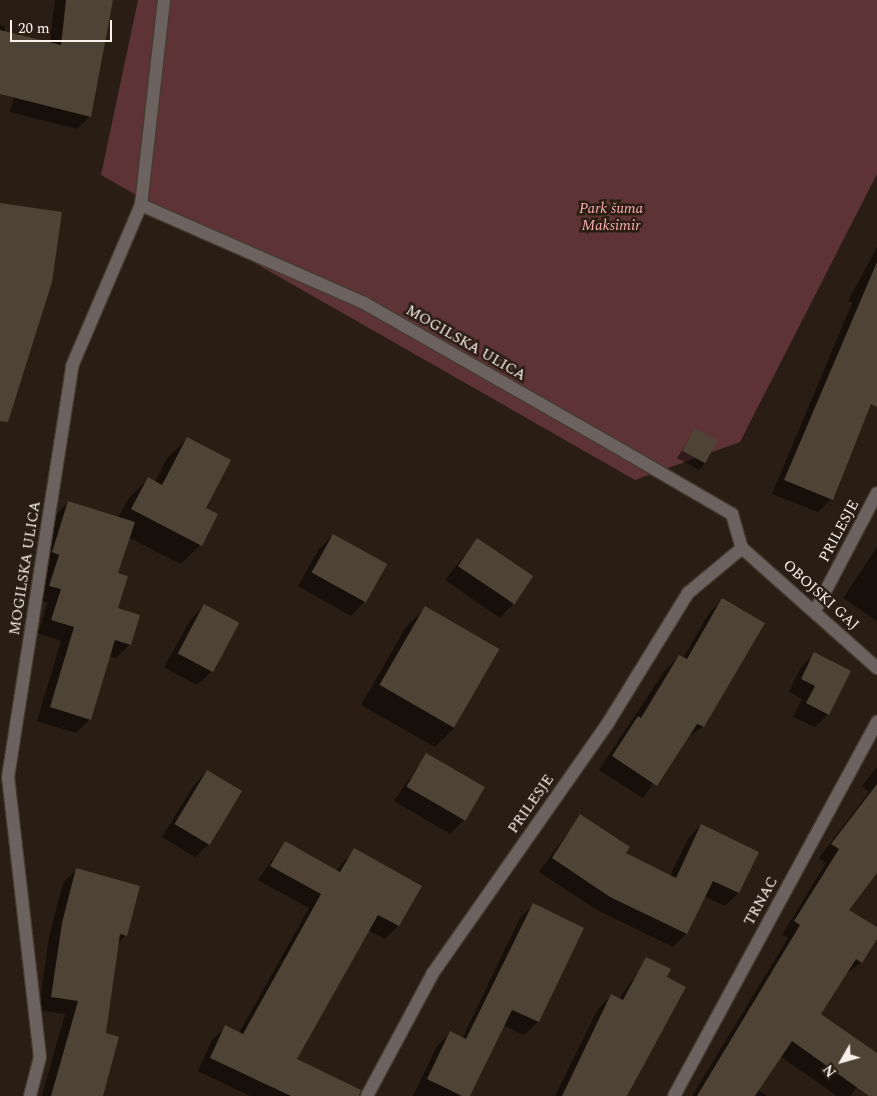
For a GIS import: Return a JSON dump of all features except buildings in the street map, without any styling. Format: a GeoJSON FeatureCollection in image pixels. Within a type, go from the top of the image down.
{"type":"FeatureCollection","features":[{"type":"Feature","properties":{"kind":"street","name":"MOGILSKA ULICA"},"geometry":{"type":"LineString","coordinates":[[30,1096],[40,1057],[8,777],[72,366],[141,205],[164,0]]}},
{"type":"Feature","properties":{"kind":"street","name":"MOGILSKA ULICA"},"geometry":{"type":"LineString","coordinates":[[141,205],[364,304],[625,452],[732,514],[742,548]]}},
{"type":"Feature","properties":{"kind":"street","name":"PRILESJE"},"geometry":{"type":"LineString","coordinates":[[815,611],[877,493]]}},
{"type":"Feature","properties":{"kind":"street","name":"OBOJSKI GAJ"},"geometry":{"type":"LineString","coordinates":[[742,548],[877,668]]}},
{"type":"Feature","properties":{"kind":"street","name":"PRILESJE"},"geometry":{"type":"LineString","coordinates":[[367,1096],[433,973],[608,723],[688,593],[742,548]]}},
{"type":"Feature","properties":{"kind":"street","name":"TRNAC"},"geometry":{"type":"LineString","coordinates":[[674,1096],[877,722]]}},
{"type":"Feature","properties":{"kind":"green space","name":"Park šuma Maksimir"},"geometry":{"type":"Polygon","coordinates":[[[138,0],[877,0],[877,174],[740,442],[635,480],[101,175],[138,0]]]}}]}
